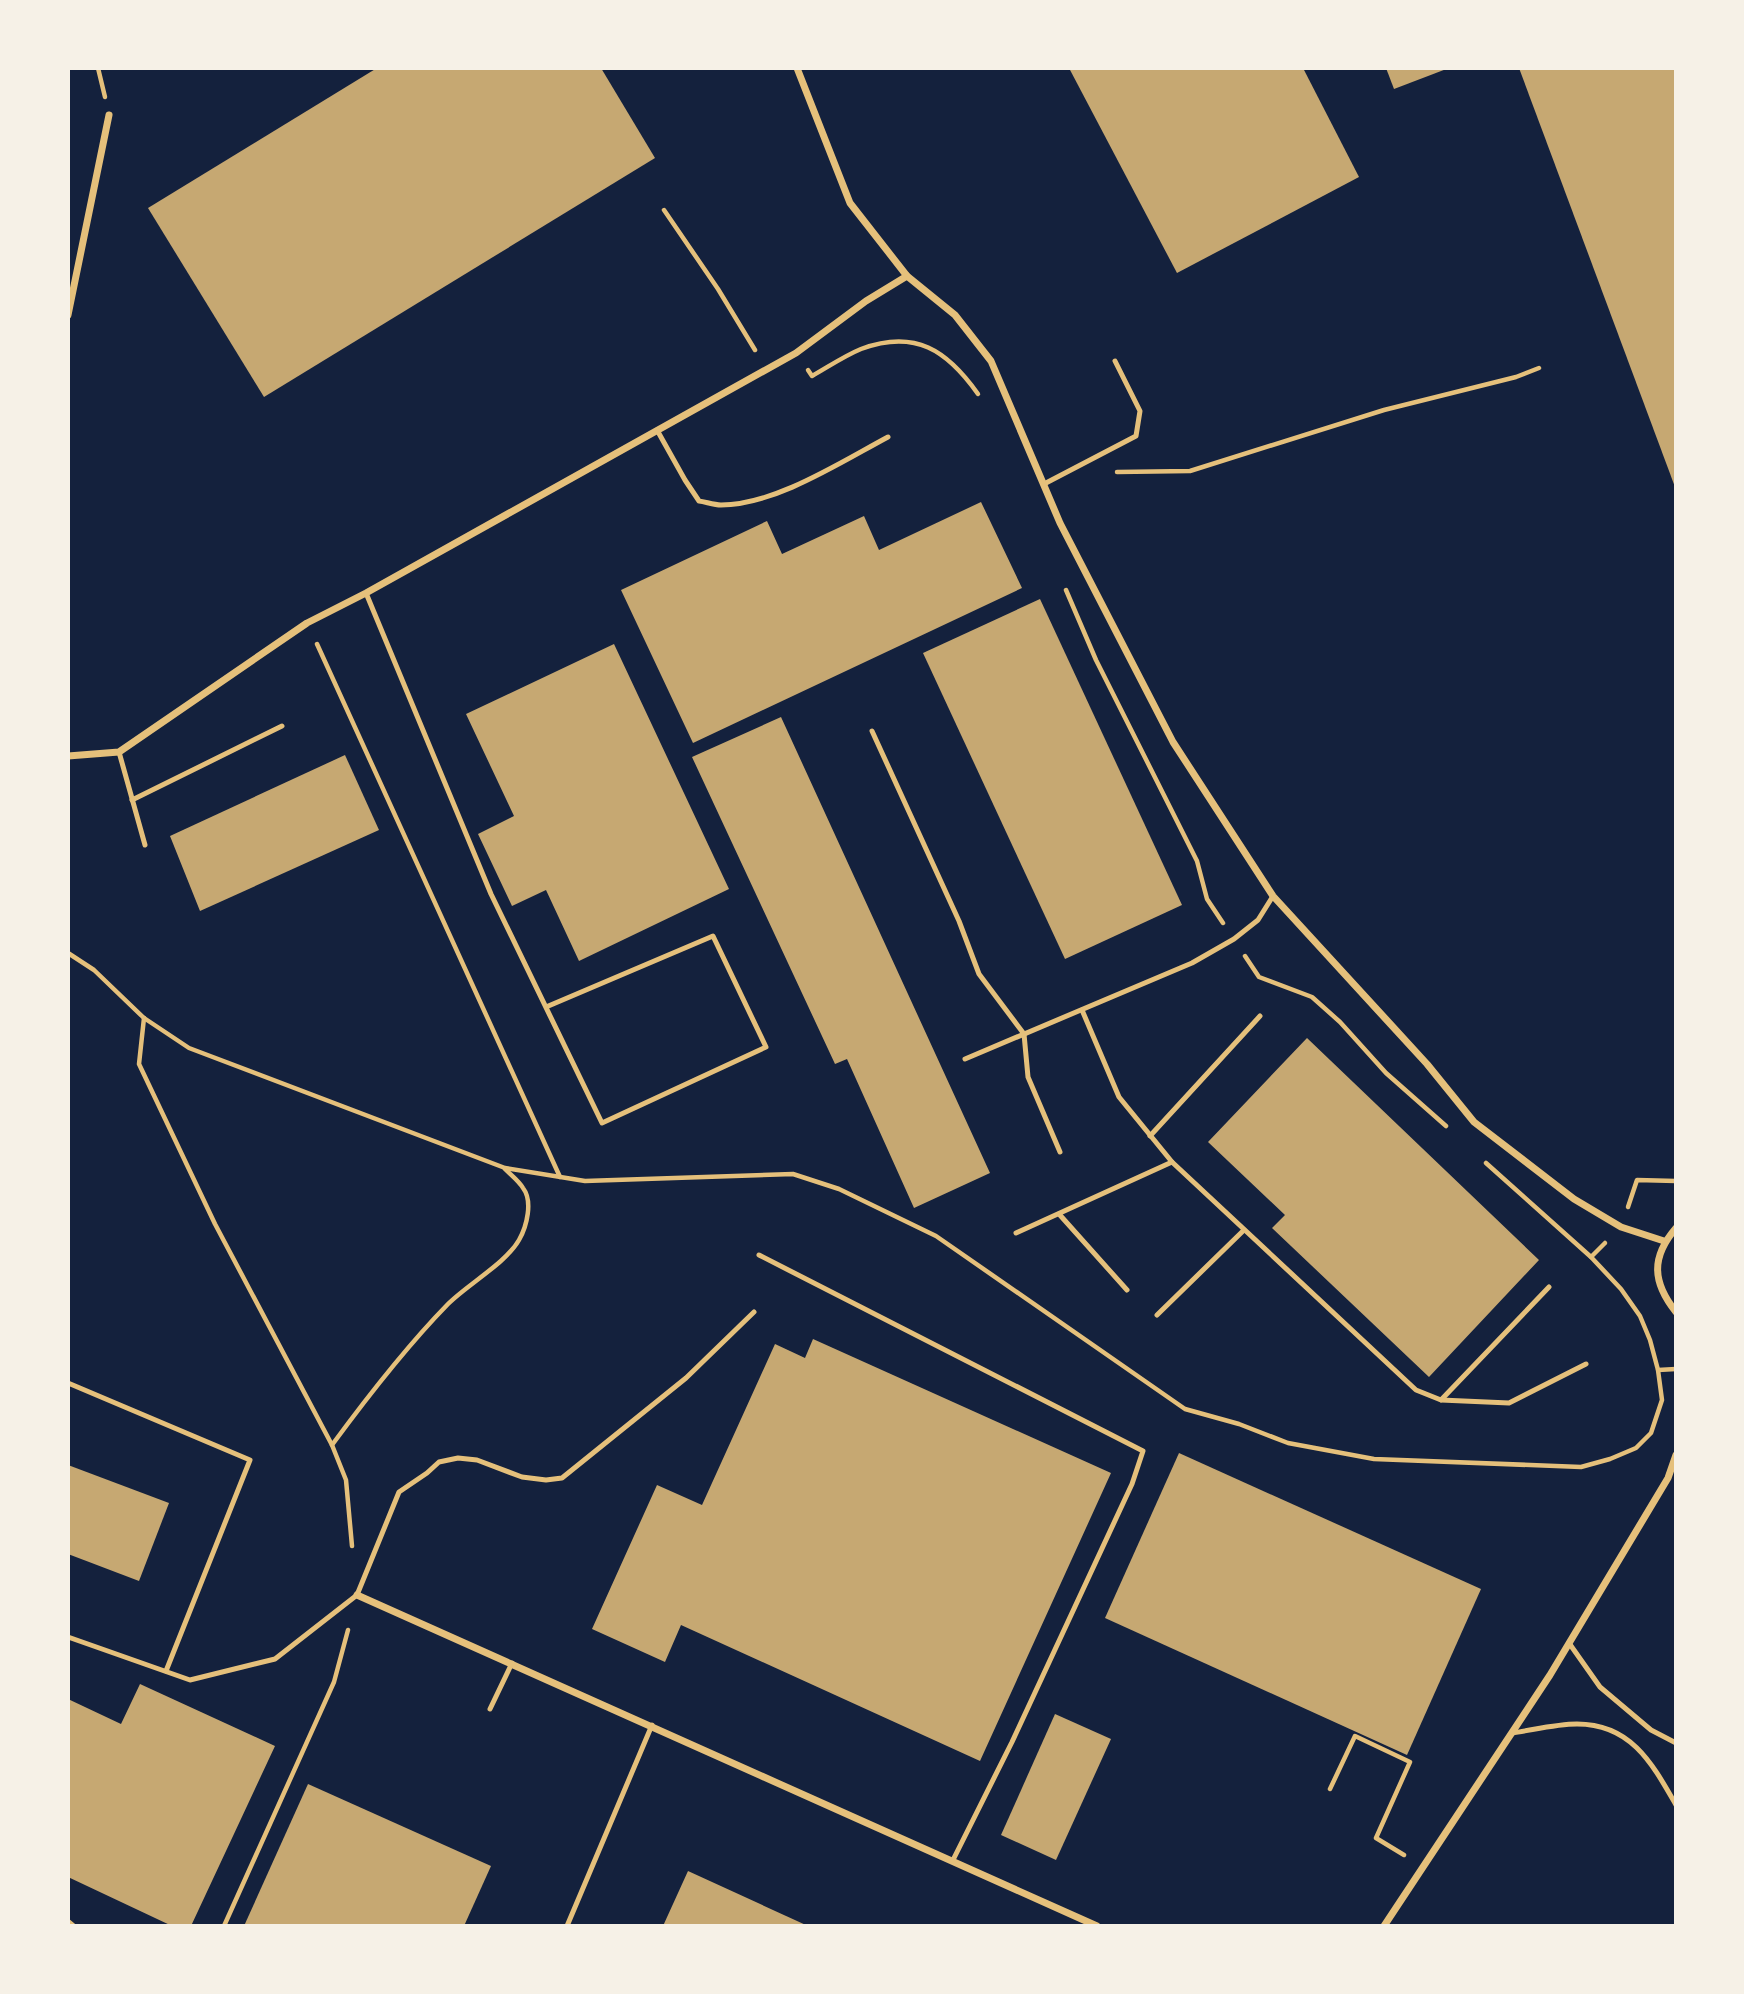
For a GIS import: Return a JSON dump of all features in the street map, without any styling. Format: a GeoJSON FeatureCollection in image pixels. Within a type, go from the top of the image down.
{"type":"FeatureCollection","features":[{"type":"Feature","properties":{"kind":"street"},"geometry":{"type":"LineString","coordinates":[[797,68],[850,203],[907,276],[955,315],[991,361],[1060,523],[1173,742],[1273,896],[1427,1064],[1475,1122],[1574,1199],[1621,1227],[1664,1241]]}},
{"type":"Feature","properties":{"kind":"street"},"geometry":{"type":"LineString","coordinates":[[68,315],[109,115]]}},
{"type":"Feature","properties":{"kind":"street"},"geometry":{"type":"LineString","coordinates":[[68,756],[119,752],[307,623],[366,593],[796,353],[866,301],[907,276]]}},
{"type":"Feature","properties":{"kind":"street"},"geometry":{"type":"LineString","coordinates":[[1676,1228],[1664,1241],[1657,1268],[1665,1299],[1676,1312]]}},
{"type":"Feature","properties":{"kind":"street"},"geometry":{"type":"LineString","coordinates":[[1384,1926],[1569,1643],[1668,1478],[1676,1455]]}},
{"type":"Feature","properties":{"kind":"street"},"geometry":{"type":"LineString","coordinates":[[357,1595],[1097,1926]]}},
{"type":"Feature","properties":{"kind":"lane"},"geometry":{"type":"LineString","coordinates":[[1044,484],[1136,436],[1140,411],[1115,361]]}},
{"type":"Feature","properties":{"kind":"lane"},"geometry":{"type":"LineString","coordinates":[[657,430],[699,501],[719,505],[742,503],[781,493],[888,437]]}},
{"type":"Feature","properties":{"kind":"lane"},"geometry":{"type":"LineString","coordinates":[[366,593],[491,894],[602,1123],[766,1047],[713,936],[546,1007]]}},
{"type":"Feature","properties":{"kind":"lane"},"geometry":{"type":"LineString","coordinates":[[132,800],[282,726]]}},
{"type":"Feature","properties":{"kind":"lane"},"geometry":{"type":"LineString","coordinates":[[872,731],[959,921],[979,974],[1024,1034],[1028,1077],[1060,1152]]}},
{"type":"Feature","properties":{"kind":"lane"},"geometry":{"type":"LineString","coordinates":[[119,752],[145,845]]}},
{"type":"Feature","properties":{"kind":"lane"},"geometry":{"type":"LineString","coordinates":[[965,1059],[1192,964],[1234,939],[1258,920],[1273,896]]}},
{"type":"Feature","properties":{"kind":"lane"},"geometry":{"type":"LineString","coordinates":[[1082,1010],[1119,1097],[1172,1162],[1416,1390],[1441,1400],[1509,1403],[1586,1364]]}},
{"type":"Feature","properties":{"kind":"lane"},"geometry":{"type":"LineString","coordinates":[[1150,1136],[1260,1017]]}},
{"type":"Feature","properties":{"kind":"lane"},"geometry":{"type":"LineString","coordinates":[[1016,1233],[1172,1162]]}},
{"type":"Feature","properties":{"kind":"lane"},"geometry":{"type":"LineString","coordinates":[[1059,1214],[1127,1290]]}},
{"type":"Feature","properties":{"kind":"lane"},"geometry":{"type":"LineString","coordinates":[[1157,1315],[1244,1230]]}},
{"type":"Feature","properties":{"kind":"lane"},"geometry":{"type":"LineString","coordinates":[[759,1255],[1143,1451],[1132,1484],[1098,1558],[1012,1742],[953,1860]]}},
{"type":"Feature","properties":{"kind":"lane"},"geometry":{"type":"LineString","coordinates":[[1441,1400],[1549,1286]]}},
{"type":"Feature","properties":{"kind":"lane"},"geometry":{"type":"LineString","coordinates":[[68,1637],[190,1680],[275,1659],[357,1595],[399,1492],[439,1462],[458,1458],[477,1460],[522,1477],[546,1480],[562,1478],[686,1378],[754,1312]]}},
{"type":"Feature","properties":{"kind":"lane"},"geometry":{"type":"LineString","coordinates":[[68,1383],[250,1460],[166,1671]]}},
{"type":"Feature","properties":{"kind":"lane"},"geometry":{"type":"LineString","coordinates":[[1569,1643],[1600,1687],[1651,1730],[1676,1743]]}},
{"type":"Feature","properties":{"kind":"lane"},"geometry":{"type":"LineString","coordinates":[[490,1709],[512,1663]]}},
{"type":"Feature","properties":{"kind":"lane"},"geometry":{"type":"LineString","coordinates":[[1512,1734],[1577,1724],[1612,1729],[1638,1747],[1675,1801]]}},
{"type":"Feature","properties":{"kind":"lane"},"geometry":{"type":"LineString","coordinates":[[566,1926],[652,1726]]}},
{"type":"Feature","properties":{"kind":"path"},"geometry":{"type":"LineString","coordinates":[[664,210],[718,289],[767,369]]}},
{"type":"Feature","properties":{"kind":"path"},"geometry":{"type":"LineString","coordinates":[[1107,472],[1190,471],[1384,410],[1516,377],[1539,368]]}},
{"type":"Feature","properties":{"kind":"path"},"geometry":{"type":"LineString","coordinates":[[313,636],[560,1177]]}},
{"type":"Feature","properties":{"kind":"path"},"geometry":{"type":"LineString","coordinates":[[68,953],[94,970],[144,1018],[189,1048],[505,1168],[585,1181],[793,1174],[839,1189],[936,1237],[1185,1409],[1239,1424],[1288,1443],[1374,1459],[1581,1467],[1636,1448],[1651,1433],[1662,1401],[1658,1370],[1640,1316],[1621,1289],[1591,1257]]}},
{"type":"Feature","properties":{"kind":"path"},"geometry":{"type":"LineString","coordinates":[[332,1445],[360,1406],[423,1331],[451,1301],[506,1255],[519,1240],[528,1212],[525,1190],[505,1168]]}},
{"type":"Feature","properties":{"kind":"path"},"geometry":{"type":"LineString","coordinates":[[1658,1370],[1676,1369]]}},
{"type":"Feature","properties":{"kind":"path"},"geometry":{"type":"LineString","coordinates":[[1330,1789],[1355,1736],[1410,1762],[1376,1839],[1423,1866]]}},
{"type":"Feature","properties":{"kind":"path"},"geometry":{"type":"LineString","coordinates":[[68,1921],[74,1926]]}},
{"type":"Feature","properties":{"kind":"building"},"geometry":{"type":"Polygon","coordinates":[[[377,68],[601,68],[655,158],[264,397],[148,208],[377,68]]]}},
{"type":"Feature","properties":{"kind":"building"},"geometry":{"type":"Polygon","coordinates":[[[1069,68],[1303,68],[1359,177],[1177,273],[1069,68]]]}},
{"type":"Feature","properties":{"kind":"building"},"geometry":{"type":"Polygon","coordinates":[[[1386,68],[1449,68],[1394,89],[1386,68]]]}},
{"type":"Feature","properties":{"kind":"building"},"geometry":{"type":"Polygon","coordinates":[[[1519,68],[1676,68],[1676,487],[1675,487],[1519,68]]]}},
{"type":"Feature","properties":{"kind":"building"},"geometry":{"type":"Polygon","coordinates":[[[981,502],[1022,588],[693,743],[621,590],[767,521],[782,554],[864,516],[879,550],[981,502]]]}},
{"type":"Feature","properties":{"kind":"building"},"geometry":{"type":"Polygon","coordinates":[[[1040,599],[1182,905],[1065,959],[923,653],[1040,599]]]}},
{"type":"Feature","properties":{"kind":"building"},"geometry":{"type":"Polygon","coordinates":[[[614,644],[729,889],[579,961],[546,890],[512,906],[478,834],[514,816],[466,714],[614,644]]]}},
{"type":"Feature","properties":{"kind":"building"},"geometry":{"type":"Polygon","coordinates":[[[781,717],[990,1173],[914,1208],[847,1059],[835,1064],[692,757],[781,717]]]}},
{"type":"Feature","properties":{"kind":"building"},"geometry":{"type":"Polygon","coordinates":[[[345,755],[379,830],[200,911],[170,836],[345,755]]]}},
{"type":"Feature","properties":{"kind":"building"},"geometry":{"type":"Polygon","coordinates":[[[1307,1038],[1539,1260],[1429,1377],[1272,1228],[1285,1215],[1208,1142],[1307,1038]]]}},
{"type":"Feature","properties":{"kind":"building"},"geometry":{"type":"Polygon","coordinates":[[[813,1339],[1111,1473],[980,1761],[681,1625],[665,1662],[592,1629],[657,1485],[702,1505],[775,1344],[805,1358],[813,1339]]]}},
{"type":"Feature","properties":{"kind":"building"},"geometry":{"type":"Polygon","coordinates":[[[1179,1453],[1481,1589],[1407,1755],[1105,1618],[1179,1453]]]}},
{"type":"Feature","properties":{"kind":"building"},"geometry":{"type":"Polygon","coordinates":[[[68,1465],[169,1503],[139,1581],[68,1554],[68,1465]]]}},
{"type":"Feature","properties":{"kind":"building"},"geometry":{"type":"Polygon","coordinates":[[[140,1684],[275,1746],[191,1926],[172,1926],[68,1877],[68,1699],[121,1724],[140,1684]]]}},
{"type":"Feature","properties":{"kind":"building"},"geometry":{"type":"Polygon","coordinates":[[[1055,1714],[1111,1739],[1056,1860],[1001,1835],[1055,1714]]]}},
{"type":"Feature","properties":{"kind":"building"},"geometry":{"type":"Polygon","coordinates":[[[308,1784],[491,1866],[464,1926],[244,1926],[308,1784]]]}},
{"type":"Feature","properties":{"kind":"building"},"geometry":{"type":"Polygon","coordinates":[[[688,1871],[808,1926],[663,1926],[688,1871]]]}}]}
